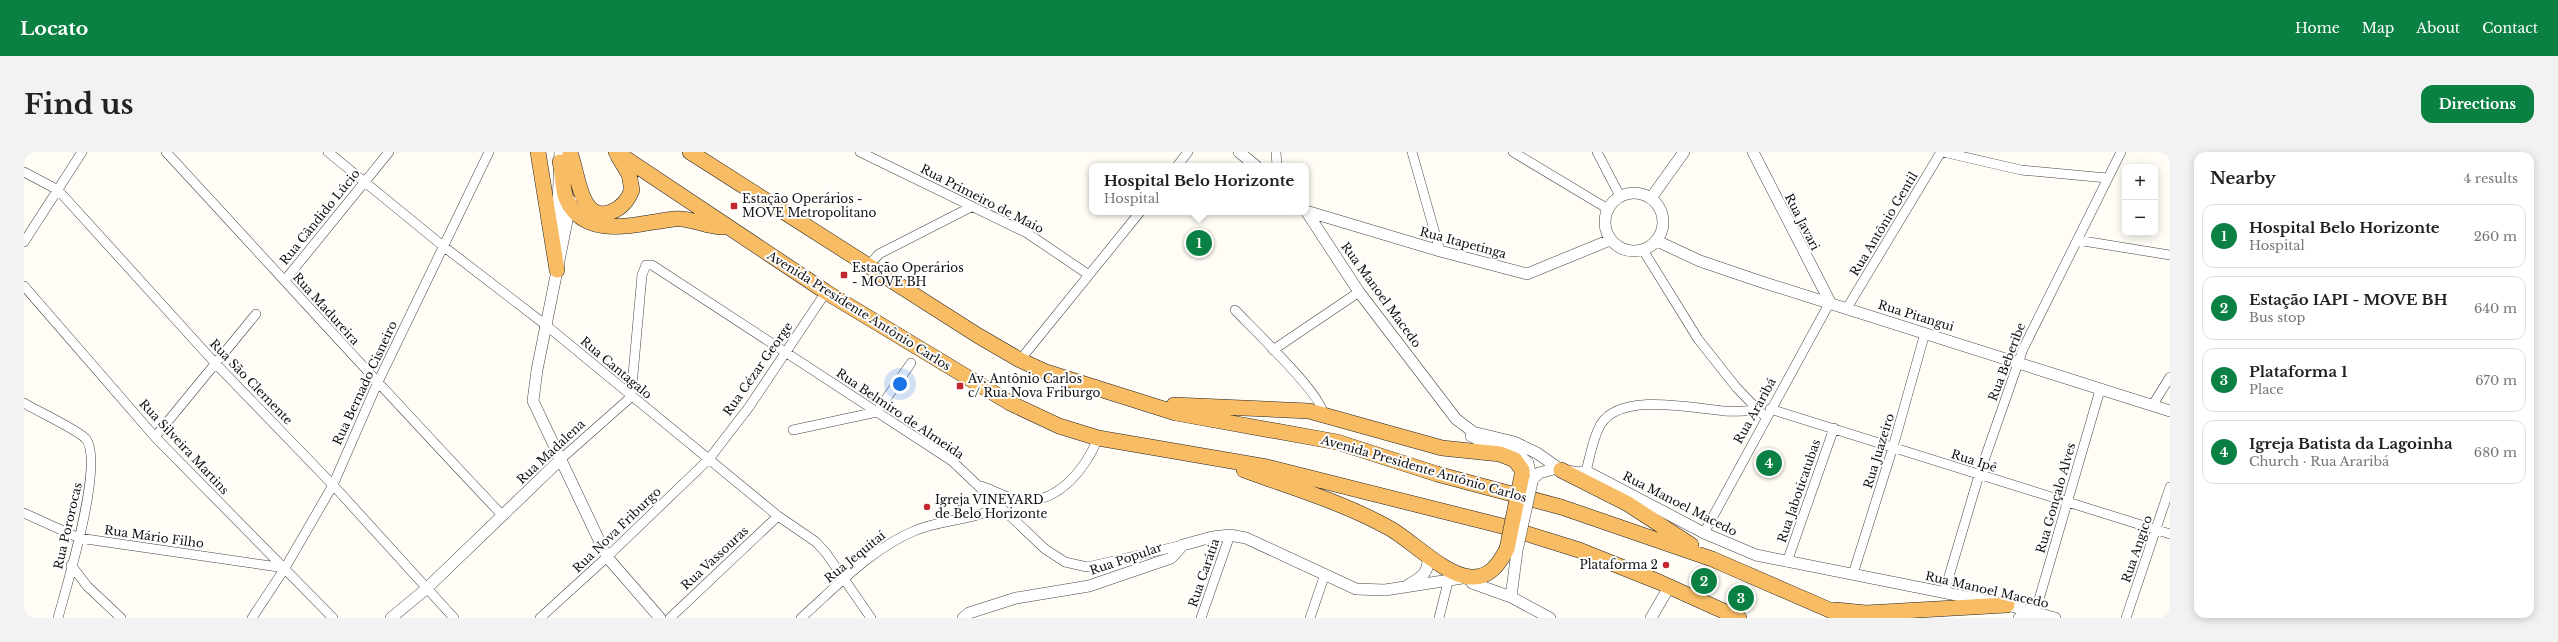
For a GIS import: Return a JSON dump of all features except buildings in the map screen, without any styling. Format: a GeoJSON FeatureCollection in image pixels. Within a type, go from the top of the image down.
{"type":"FeatureCollection","features":[{"type":"Feature","properties":{"kind":"highway"},"geometry":{"type":"LineString","coordinates":[[538,152],[557,270]]}},
{"type":"Feature","properties":{"kind":"highway"},"geometry":{"type":"LineString","coordinates":[[565,155],[584,202],[594,210],[606,213],[621,207],[627,201],[632,190],[629,174],[616,152]]}},
{"type":"Feature","properties":{"kind":"highway","name":"Avenida Presidente Antônio Carlos"},"geometry":{"type":"LineString","coordinates":[[616,152],[826,292],[1010,403],[1059,426],[1098,438],[1267,467],[1502,526],[1579,550],[1669,587],[1738,618]]}},
{"type":"Feature","properties":{"kind":"highway","name":"Avenida Presidente Antônio Carlos"},"geometry":{"type":"LineString","coordinates":[[690,152],[868,266],[1020,360],[1046,372],[1140,401],[1176,414],[1337,442],[1437,474],[1561,507],[1712,559],[1848,618]]}},
{"type":"Feature","properties":{"kind":"highway"},"geometry":{"type":"LineString","coordinates":[[565,155],[565,195],[570,206],[585,218],[599,224],[623,228],[675,219],[716,228],[730,227]]}},
{"type":"Feature","properties":{"kind":"highway"},"geometry":{"type":"LineString","coordinates":[[1140,401],[1184,406],[1308,412],[1323,415],[1442,448],[1500,454],[1515,460],[1529,479],[1512,550],[1489,573],[1463,581],[1454,572],[1392,530],[1368,516],[1210,458]]}},
{"type":"Feature","properties":{"kind":"highway"},"geometry":{"type":"LineString","coordinates":[[1559,469],[1628,504],[1712,559]]}},
{"type":"Feature","properties":{"kind":"highway"},"geometry":{"type":"LineString","coordinates":[[1828,610],[1866,613],[2007,605]]}},
{"type":"Feature","properties":{"kind":"street"},"geometry":{"type":"LineString","coordinates":[[24,242],[82,152]]}},
{"type":"Feature","properties":{"kind":"street","name":"Rua Madureira"},"geometry":{"type":"LineString","coordinates":[[166,152],[285,280],[377,384],[503,516]]}},
{"type":"Feature","properties":{"kind":"street","name":"Rua Cantagalo"},"geometry":{"type":"LineString","coordinates":[[328,152],[443,246],[547,326],[631,397],[778,516],[816,542],[826,552],[871,618]]}},
{"type":"Feature","properties":{"kind":"street","name":"Rua Cândido Lúcio"},"geometry":{"type":"LineString","coordinates":[[285,280],[389,152]]}},
{"type":"Feature","properties":{"kind":"street","name":"Rua Bernado Cisneiro"},"geometry":{"type":"LineString","coordinates":[[252,618],[285,568],[333,485],[377,384],[490,152]]}},
{"type":"Feature","properties":{"kind":"street","name":"Rua Primeiro de Maio"},"geometry":{"type":"LineString","coordinates":[[860,152],[1026,234],[1089,275]]}},
{"type":"Feature","properties":{"kind":"street"},"geometry":{"type":"LineString","coordinates":[[1179,163],[1188,152]]}},
{"type":"Feature","properties":{"kind":"street"},"geometry":{"type":"LineString","coordinates":[[1239,152],[1252,163]]}},
{"type":"Feature","properties":{"kind":"street"},"geometry":{"type":"LineString","coordinates":[[1412,152],[1440,252]]}},
{"type":"Feature","properties":{"kind":"street"},"geometry":{"type":"LineString","coordinates":[[1513,152],[1608,209]]}},
{"type":"Feature","properties":{"kind":"street"},"geometry":{"type":"LineString","coordinates":[[1597,152],[1620,196]]}},
{"type":"Feature","properties":{"kind":"street"},"geometry":{"type":"LineString","coordinates":[[1651,198],[1684,152]]}},
{"type":"Feature","properties":{"kind":"street","name":"Rua Javari"},"geometry":{"type":"LineString","coordinates":[[1753,152],[1830,302]]}},
{"type":"Feature","properties":{"kind":"street"},"geometry":{"type":"LineString","coordinates":[[1942,152],[2021,170],[2107,178]]}},
{"type":"Feature","properties":{"kind":"street","name":"Rua Antônio Gentil"},"geometry":{"type":"LineString","coordinates":[[1847,308],[1942,152]]}},
{"type":"Feature","properties":{"kind":"street","name":"Rua Beberibe"},"geometry":{"type":"LineString","coordinates":[[1944,593],[1979,475],[2018,362],[2029,335],[2121,152]]}},
{"type":"Feature","properties":{"kind":"street"},"geometry":{"type":"LineString","coordinates":[[557,270],[565,155]]}},
{"type":"Feature","properties":{"kind":"street","name":"Rua São Clemente"},"geometry":{"type":"LineString","coordinates":[[24,172],[58,190],[214,363],[333,485],[454,618]]}},
{"type":"Feature","properties":{"kind":"street"},"geometry":{"type":"LineString","coordinates":[[1630,193],[1641,194],[1651,198],[1659,207],[1663,218],[1663,230],[1657,241],[1643,250],[1625,250],[1610,240],[1606,230],[1605,219],[1608,209],[1620,196],[1630,193]]}},
{"type":"Feature","properties":{"kind":"street"},"geometry":{"type":"LineString","coordinates":[[570,206],[537,370],[533,401],[607,557],[660,618]]}},
{"type":"Feature","properties":{"kind":"street"},"geometry":{"type":"LineString","coordinates":[[868,266],[879,254],[971,206]]}},
{"type":"Feature","properties":{"kind":"street","name":"Rua Itapetinga"},"geometry":{"type":"LineString","coordinates":[[1309,212],[1440,252],[1527,274],[1610,240]]}},
{"type":"Feature","properties":{"kind":"street"},"geometry":{"type":"LineString","coordinates":[[1020,360],[1138,215]]}},
{"type":"Feature","properties":{"kind":"street","name":"Rua Manoel Macedo"},"geometry":{"type":"LineString","coordinates":[[1309,215],[1359,292],[1456,419],[1472,432],[1514,442],[1537,453],[1559,469],[1579,473],[1586,471],[1704,533],[1756,555],[2007,605],[2055,618]]}},
{"type":"Feature","properties":{"kind":"street"},"geometry":{"type":"LineString","coordinates":[[563,242],[572,227],[585,218]]}},
{"type":"Feature","properties":{"kind":"street"},"geometry":{"type":"LineString","coordinates":[[2077,240],[2170,254]]}},
{"type":"Feature","properties":{"kind":"street","name":"Rua Pitangui"},"geometry":{"type":"LineString","coordinates":[[1657,241],[1700,261],[2018,362],[2100,390],[2170,411]]}},
{"type":"Feature","properties":{"kind":"street","name":"Rua Ipê"},"geometry":{"type":"LineString","coordinates":[[1643,250],[1698,339],[1736,387],[1758,410],[1834,428],[2170,534]]}},
{"type":"Feature","properties":{"kind":"street","name":"Rua Belmiro de Almeida"},"geometry":{"type":"LineString","coordinates":[[631,397],[642,275],[646,265],[652,266],[785,354],[952,461],[1045,549],[1065,562],[1087,567],[1183,545]]}},
{"type":"Feature","properties":{"kind":"street","name":"Rua Silveira Martins"},"geometry":{"type":"LineString","coordinates":[[24,286],[155,437],[333,618]]}},
{"type":"Feature","properties":{"kind":"street","name":"Rua Cézar George"},"geometry":{"type":"LineString","coordinates":[[708,458],[749,407],[826,292]]}},
{"type":"Feature","properties":{"kind":"street"},"geometry":{"type":"LineString","coordinates":[[1273,350],[1359,292]]}},
{"type":"Feature","properties":{"kind":"street","name":"Rua Araribá"},"geometry":{"type":"LineString","coordinates":[[1704,533],[1768,413],[1830,302]]}},
{"type":"Feature","properties":{"kind":"street"},"geometry":{"type":"LineString","coordinates":[[1235,310],[1310,389],[1321,405],[1323,415]]}},
{"type":"Feature","properties":{"kind":"street"},"geometry":{"type":"LineString","coordinates":[[155,437],[214,363],[256,314]]}},
{"type":"Feature","properties":{"kind":"street","name":"Rua Juazeiro"},"geometry":{"type":"LineString","coordinates":[[1853,574],[1893,447],[1925,333]]}},
{"type":"Feature","properties":{"kind":"street"},"geometry":{"type":"LineString","coordinates":[[793,430],[877,412],[911,363]]}},
{"type":"Feature","properties":{"kind":"street"},"geometry":{"type":"LineString","coordinates":[[2152,406],[2170,377]]}},
{"type":"Feature","properties":{"kind":"street","name":"Rua Gonçalo Alves"},"geometry":{"type":"LineString","coordinates":[[2035,613],[2100,390]]}},
{"type":"Feature","properties":{"kind":"street","name":"Rua Manoel Macedo"},"geometry":{"type":"LineString","coordinates":[[1436,393],[1456,424],[1472,437],[1491,446],[1514,452],[1528,463],[1529,479]]}},
{"type":"Feature","properties":{"kind":"street","name":"Rua Madalena"},"geometry":{"type":"LineString","coordinates":[[391,618],[426,589],[561,459],[631,397]]}},
{"type":"Feature","properties":{"kind":"street","name":"Rua Pororocas"},"geometry":{"type":"LineString","coordinates":[[24,403],[85,438],[92,455],[92,470],[79,538],[58,618]]}},
{"type":"Feature","properties":{"kind":"street"},"geometry":{"type":"LineString","coordinates":[[1586,471],[1601,424],[1616,412],[1633,405],[1652,404],[1727,411],[1758,410]]}},
{"type":"Feature","properties":{"kind":"street","name":"Rua Jaboticatubas"},"geometry":{"type":"LineString","coordinates":[[1787,562],[1834,428]]}},
{"type":"Feature","properties":{"kind":"street"},"geometry":{"type":"LineString","coordinates":[[978,484],[1023,501],[1037,500],[1051,494],[1075,477],[1085,466],[1098,438]]}},
{"type":"Feature","properties":{"kind":"street","name":"Rua Nova Friburgo"},"geometry":{"type":"LineString","coordinates":[[540,618],[607,557],[708,458]]}},
{"type":"Feature","properties":{"kind":"street"},"geometry":{"type":"LineString","coordinates":[[1529,479],[1538,473],[1559,469]]}},
{"type":"Feature","properties":{"kind":"street","name":"Rua Angico"},"geometry":{"type":"LineString","coordinates":[[2126,618],[2170,487]]}},
{"type":"Feature","properties":{"kind":"street","name":"Rua Jequitaí"},"geometry":{"type":"LineString","coordinates":[[801,618],[876,554],[914,531],[939,522],[980,514],[999,506]]}},
{"type":"Feature","properties":{"kind":"street","name":"Rua Mário Filho"},"geometry":{"type":"LineString","coordinates":[[24,513],[79,538],[285,568]]}},
{"type":"Feature","properties":{"kind":"street","name":"Rua Vassouras"},"geometry":{"type":"LineString","coordinates":[[670,618],[778,516]]}},
{"type":"Feature","properties":{"kind":"street","name":"Rua Popular"},"geometry":{"type":"LineString","coordinates":[[963,618],[969,613],[1016,598],[1089,586],[1171,558],[1183,545],[1212,537],[1230,535],[1246,538],[1356,588],[1369,591],[1463,581],[1511,598],[1550,618]]}},
{"type":"Feature","properties":{"kind":"street","name":"Rua Carátia"},"geometry":{"type":"LineString","coordinates":[[1201,618],[1230,535]]}},
{"type":"Feature","properties":{"kind":"street"},"geometry":{"type":"LineString","coordinates":[[1511,598],[1512,550]]}},
{"type":"Feature","properties":{"kind":"street","name":"Rua Popular"},"geometry":{"type":"LineString","coordinates":[[1405,587],[1426,572],[1429,565],[1427,554]]}},
{"type":"Feature","properties":{"kind":"street"},"geometry":{"type":"LineString","coordinates":[[72,566],[87,586],[121,618]]}},
{"type":"Feature","properties":{"kind":"street"},"geometry":{"type":"LineString","coordinates":[[1310,618],[1325,574]]}},
{"type":"Feature","properties":{"kind":"street"},"geometry":{"type":"LineString","coordinates":[[1438,618],[1463,581]]}},
{"type":"Feature","properties":{"kind":"street"},"geometry":{"type":"LineString","coordinates":[[1651,618],[1669,587]]}},
{"type":"Feature","properties":{"kind":"street"},"geometry":{"type":"LineString","coordinates":[[2019,618],[2035,613]]}},
{"type":"Feature","properties":{"kind":"place","name":"Estação Operários - MOVE Metropolitano"},"geometry":{"type":"Point","coordinates":[734,206]}},
{"type":"Feature","properties":{"kind":"place","name":"Hospital Belo Horizonte"},"geometry":{"type":"Point","coordinates":[1199,243]}},
{"type":"Feature","properties":{"kind":"place","name":"Estação Operários - MOVE BH"},"geometry":{"type":"Point","coordinates":[844,275]}},
{"type":"Feature","properties":{"kind":"place","name":"Av. Antônio Carlos c/ Rua Nova Friburgo"},"geometry":{"type":"Point","coordinates":[960,386]}},
{"type":"Feature","properties":{"kind":"place","name":"Igreja Batista da Lagoinha"},"geometry":{"type":"Point","coordinates":[1769,463]}},
{"type":"Feature","properties":{"kind":"place","name":"Igreja VINEYARD de Belo Horizonte"},"geometry":{"type":"Point","coordinates":[927,507]}},
{"type":"Feature","properties":{"kind":"place","name":"Plataforma 2"},"geometry":{"type":"Point","coordinates":[1666,565]}},
{"type":"Feature","properties":{"kind":"place","name":"Estação IAPI - MOVE BH"},"geometry":{"type":"Point","coordinates":[1704,581]}},
{"type":"Feature","properties":{"kind":"place","name":"Plataforma 1"},"geometry":{"type":"Point","coordinates":[1741,598]}}]}
